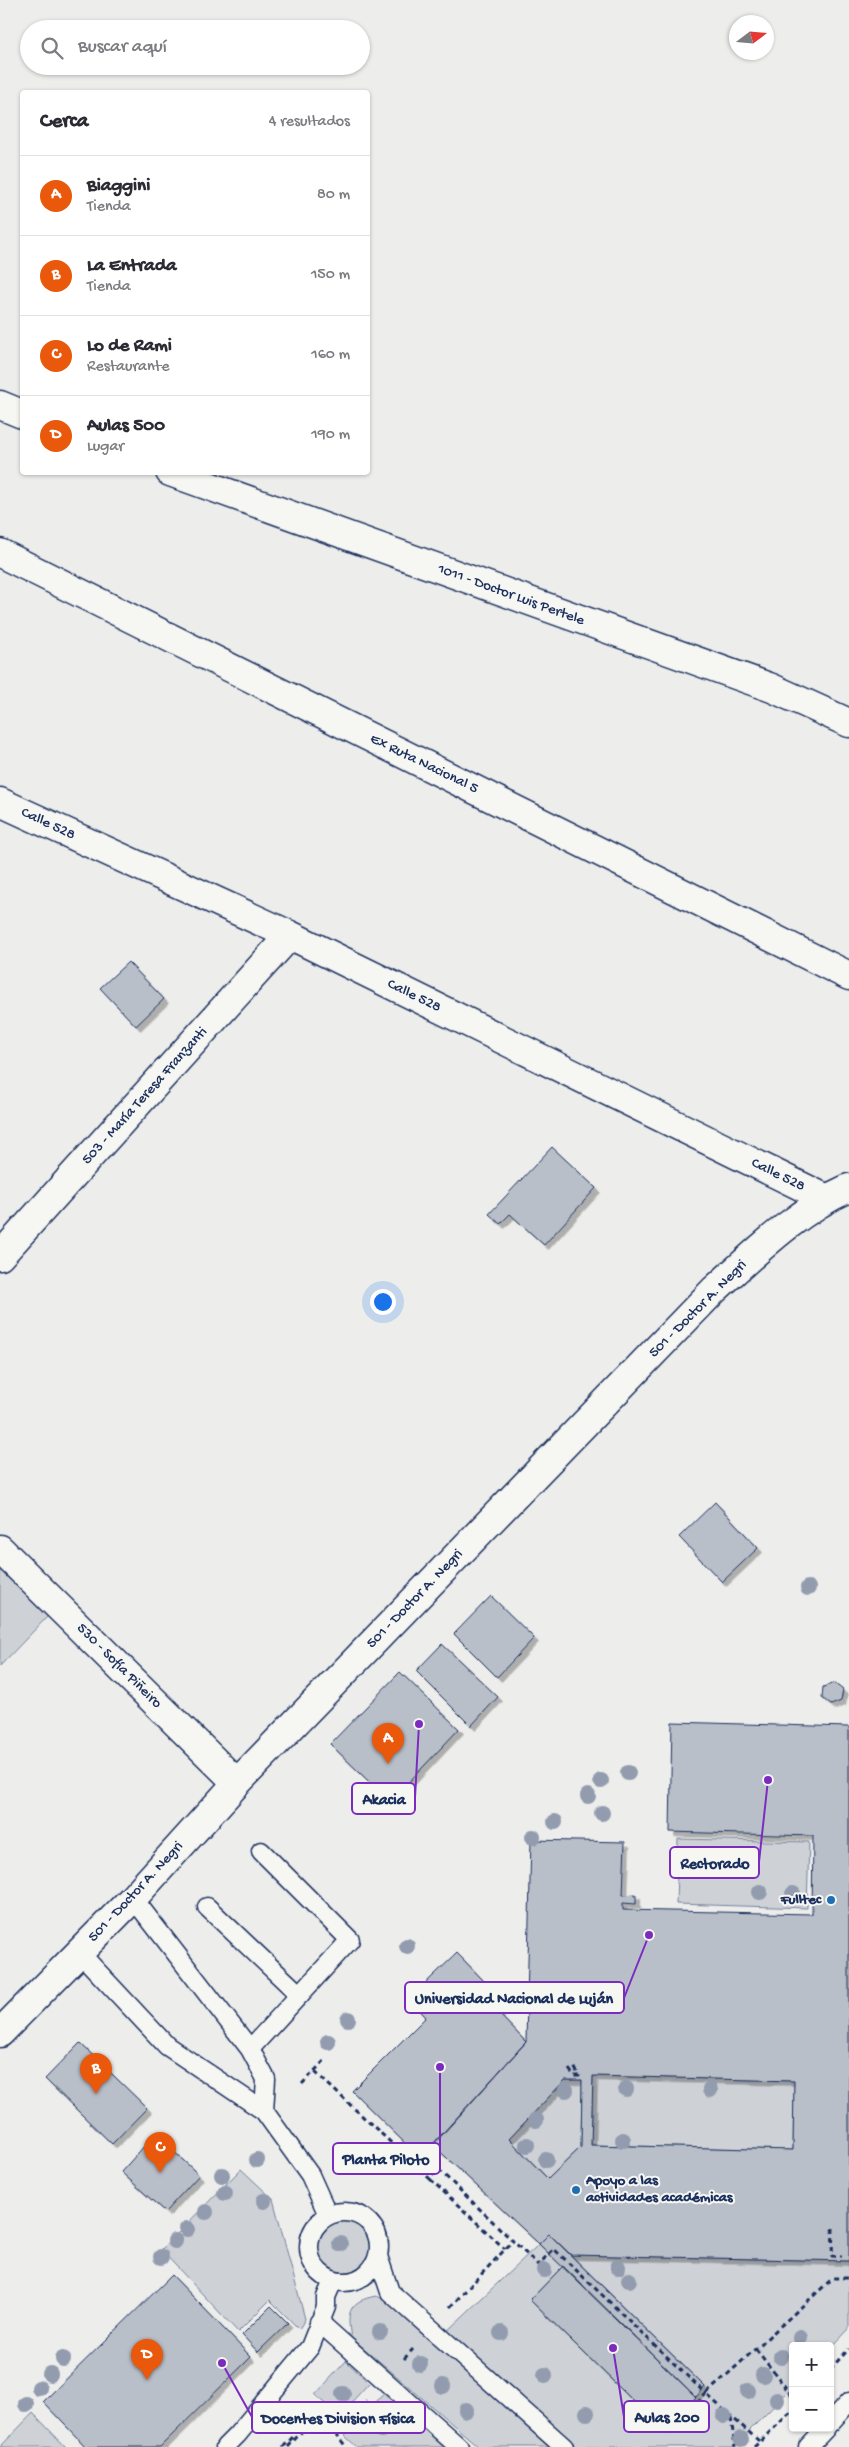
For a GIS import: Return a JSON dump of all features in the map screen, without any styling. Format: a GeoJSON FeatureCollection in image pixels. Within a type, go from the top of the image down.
{"type":"FeatureCollection","features":[{"type":"Feature","properties":{"kind":"street"},"geometry":{"type":"LineString","coordinates":[[0,405],[20,413]]}},
{"type":"Feature","properties":{"kind":"street","name":"1011 - Doctor Luis Pertele"},"geometry":{"type":"LineString","coordinates":[[178,475],[772,688],[849,724]]}},
{"type":"Feature","properties":{"kind":"street","name":"Ex Ruta Nacional 5"},"geometry":{"type":"LineString","coordinates":[[0,553],[849,976]]}},
{"type":"Feature","properties":{"kind":"street","name":"Calle 528"},"geometry":{"type":"LineString","coordinates":[[0,802],[290,935],[837,1193]]}},
{"type":"Feature","properties":{"kind":"street","name":"503 - María Teresa Franzanti"},"geometry":{"type":"LineString","coordinates":[[0,1256],[290,935]]}},
{"type":"Feature","properties":{"kind":"street","name":"501 - Doctor A. Negri"},"geometry":{"type":"LineString","coordinates":[[0,2033],[133,1898],[237,1783],[714,1290],[768,1240],[837,1193]]}},
{"type":"Feature","properties":{"kind":"street","name":"530 - Sofía Piñeiro"},"geometry":{"type":"LineString","coordinates":[[0,1549],[237,1783]]}},
{"type":"Feature","properties":{"kind":"lane"},"geometry":{"type":"LineString","coordinates":[[250,2049],[350,1940],[261,1851]]}},
{"type":"Feature","properties":{"kind":"lane"},"geometry":{"type":"LineString","coordinates":[[133,1898],[250,2049],[266,2079],[264,2110]]}},
{"type":"Feature","properties":{"kind":"lane"},"geometry":{"type":"LineString","coordinates":[[207,1907],[300,1995]]}},
{"type":"Feature","properties":{"kind":"lane"},"geometry":{"type":"LineString","coordinates":[[79,1952],[167,2046],[264,2110],[310,2174],[328,2215]]}},
{"type":"Feature","properties":{"kind":"lane"},"geometry":{"type":"LineString","coordinates":[[351,2212],[371,2223],[379,2244],[378,2256],[374,2266],[356,2281],[345,2283],[333,2281],[322,2276],[314,2267],[309,2256],[308,2244],[311,2231],[318,2222],[328,2215],[351,2212]]}},
{"type":"Feature","properties":{"kind":"lane"},"geometry":{"type":"LineString","coordinates":[[378,2256],[390,2292],[564,2447]]}},
{"type":"Feature","properties":{"kind":"lane"},"geometry":{"type":"LineString","coordinates":[[225,2447],[238,2435],[310,2348],[326,2308],[326,2297],[333,2281]]}},
{"type":"Feature","properties":{"kind":"lane"},"geometry":{"type":"LineString","coordinates":[[319,2322],[459,2447]]}},
{"type":"Feature","properties":{"kind":"lane"},"geometry":{"type":"LineString","coordinates":[[834,2419],[849,2402]]}},
{"type":"Feature","properties":{"kind":"lane"},"geometry":{"type":"LineString","coordinates":[[808,2447],[822,2432]]}},
{"type":"Feature","properties":{"kind":"path"},"geometry":{"type":"LineString","coordinates":[[302,2084],[324,2061]]}},
{"type":"Feature","properties":{"kind":"path"},"geometry":{"type":"LineString","coordinates":[[569,2069],[574,2076],[579,2076],[574,2066]]}},
{"type":"Feature","properties":{"kind":"path"},"geometry":{"type":"LineString","coordinates":[[315,2072],[505,2249],[512,2242]]}},
{"type":"Feature","properties":{"kind":"path"},"geometry":{"type":"LineString","coordinates":[[430,2179],[438,2169],[538,2265],[554,2249],[731,2418],[759,2441]]}},
{"type":"Feature","properties":{"kind":"path"},"geometry":{"type":"LineString","coordinates":[[833,2228],[833,2255],[843,2256]]}},
{"type":"Feature","properties":{"kind":"path"},"geometry":{"type":"LineString","coordinates":[[669,2431],[706,2394],[833,2278],[849,2278]]}},
{"type":"Feature","properties":{"kind":"path"},"geometry":{"type":"LineString","coordinates":[[756,2349],[789,2392]]}},
{"type":"Feature","properties":{"kind":"path"},"geometry":{"type":"LineString","coordinates":[[834,2365],[849,2349]]}},
{"type":"Feature","properties":{"kind":"path"},"geometry":{"type":"LineString","coordinates":[[754,2447],[789,2414]]}},
{"type":"Feature","properties":{"kind":"path"},"geometry":{"type":"LineString","coordinates":[[731,2418],[735,2447]]}},
{"type":"Feature","properties":{"kind":"path"},"geometry":{"type":"LineString","coordinates":[[336,2434],[346,2447]]}},
{"type":"Feature","properties":{"kind":"path"},"geometry":{"type":"LineString","coordinates":[[283,2447],[294,2436],[296,2438]]}},
{"type":"Feature","properties":{"kind":"shaded area"},"geometry":{"type":"Polygon","coordinates":[[[0,1570],[48,1616],[0,1666],[0,1570]]]}},
{"type":"Feature","properties":{"kind":"shaded area"},"geometry":{"type":"Polygon","coordinates":[[[678,1839],[809,1842],[807,1908],[676,1904],[678,1839]]]}},
{"type":"Feature","properties":{"kind":"shaded area"},"geometry":{"type":"Polygon","coordinates":[[[593,2076],[794,2081],[793,2150],[591,2145],[593,2076]]]}},
{"type":"Feature","properties":{"kind":"shaded area"},"geometry":{"type":"Polygon","coordinates":[[[565,2080],[582,2080],[581,2147],[548,2179],[509,2139],[565,2080]]]}},
{"type":"Feature","properties":{"kind":"shaded area"},"geometry":{"type":"Polygon","coordinates":[[[241,2169],[273,2199],[305,2319],[299,2329],[270,2300],[238,2332],[161,2250],[241,2169]]]}},
{"type":"Feature","properties":{"kind":"shaded area"},"geometry":{"type":"Polygon","coordinates":[[[343,2215],[361,2221],[369,2229],[375,2247],[369,2265],[361,2273],[343,2279],[325,2273],[317,2265],[311,2247],[317,2229],[325,2221],[343,2215]]]}},
{"type":"Feature","properties":{"kind":"shaded area"},"geometry":{"type":"Polygon","coordinates":[[[539,2244],[563,2266],[530,2300],[663,2430],[705,2387],[571,2255],[849,2261],[849,2329],[834,2345],[834,2342],[789,2342],[789,2391],[733,2447],[568,2447],[445,2333],[539,2244]]]}},
{"type":"Feature","properties":{"kind":"shaded area"},"geometry":{"type":"Polygon","coordinates":[[[376,2296],[385,2299],[549,2447],[479,2447],[351,2337],[349,2321],[352,2309],[360,2301],[376,2296]]]}},
{"type":"Feature","properties":{"kind":"shaded area"},"geometry":{"type":"Polygon","coordinates":[[[346,2361],[369,2383],[339,2416],[315,2395],[346,2361]]]}},
{"type":"Feature","properties":{"kind":"shaded area"},"geometry":{"type":"Polygon","coordinates":[[[387,2390],[447,2447],[357,2447],[345,2436],[387,2390]]]}},
{"type":"Feature","properties":{"kind":"shaded area"},"geometry":{"type":"Polygon","coordinates":[[[33,2413],[66,2447],[0,2447],[33,2413]]]}},
{"type":"Feature","properties":{"kind":"building"},"geometry":{"type":"Polygon","coordinates":[[[128,962],[164,999],[136,1026],[100,988],[128,962]]]}},
{"type":"Feature","properties":{"kind":"building"},"geometry":{"type":"Polygon","coordinates":[[[552,1147],[596,1188],[544,1245],[510,1214],[500,1224],[489,1214],[552,1147]]]}},
{"type":"Feature","properties":{"kind":"building"},"geometry":{"type":"Polygon","coordinates":[[[715,1502],[758,1548],[722,1582],[679,1537],[715,1502]]]}},
{"type":"Feature","properties":{"kind":"building"},"geometry":{"type":"Polygon","coordinates":[[[491,1596],[534,1638],[497,1677],[454,1634],[491,1596]]]}},
{"type":"Feature","properties":{"kind":"building"},"geometry":{"type":"Polygon","coordinates":[[[442,1644],[498,1697],[471,1726],[416,1671],[442,1644]]]}},
{"type":"Feature","properties":{"kind":"building"},"geometry":{"type":"Polygon","coordinates":[[[400,1672],[459,1729],[390,1802],[330,1744],[400,1672]]]}},
{"type":"Feature","properties":{"kind":"building"},"geometry":{"type":"Polygon","coordinates":[[[834,1683],[843,1690],[841,1701],[831,1705],[822,1698],[823,1687],[834,1683]]]}},
{"type":"Feature","properties":{"kind":"building"},"geometry":{"type":"Polygon","coordinates":[[[672,1722],[849,1727],[849,2261],[571,2255],[549,2234],[539,2244],[433,2145],[526,2042],[531,1840],[625,1842],[623,1895],[636,1894],[636,1904],[623,1903],[623,1910],[812,1914],[813,1836],[670,1832],[672,1722]],[[593,2076],[591,2145],[793,2150],[794,2081],[593,2076]],[[565,2080],[509,2139],[548,2179],[581,2147],[582,2080],[565,2080]]]}},
{"type":"Feature","properties":{"kind":"building"},"geometry":{"type":"Polygon","coordinates":[[[457,1953],[507,2005],[499,2014],[526,2042],[420,2158],[352,2091],[426,2017],[409,1999],[457,1953]]]}},
{"type":"Feature","properties":{"kind":"building"},"geometry":{"type":"Polygon","coordinates":[[[80,2043],[147,2108],[112,2144],[45,2079],[80,2043]]]}},
{"type":"Feature","properties":{"kind":"building"},"geometry":{"type":"Polygon","coordinates":[[[155,2134],[199,2175],[165,2212],[121,2172],[155,2134]]]}},
{"type":"Feature","properties":{"kind":"building"},"geometry":{"type":"Polygon","coordinates":[[[549,2234],[705,2387],[696,2397],[539,2244],[549,2234]]]}},
{"type":"Feature","properties":{"kind":"building"},"geometry":{"type":"Polygon","coordinates":[[[563,2266],[696,2397],[663,2430],[530,2300],[563,2266]]]}},
{"type":"Feature","properties":{"kind":"building"},"geometry":{"type":"Polygon","coordinates":[[[172,2275],[251,2357],[160,2447],[86,2447],[43,2402],[172,2275]]]}},
{"type":"Feature","properties":{"kind":"building"},"geometry":{"type":"Polygon","coordinates":[[[271,2306],[288,2323],[258,2352],[242,2335],[271,2306]]]}},
{"type":"Feature","properties":{"kind":"place","name":"Akacia"},"geometry":{"type":"Point","coordinates":[419,1724]}},
{"type":"Feature","properties":{"kind":"place","name":"Biaggini"},"geometry":{"type":"Point","coordinates":[388,1764]}},
{"type":"Feature","properties":{"kind":"place","name":"Rectorado"},"geometry":{"type":"Point","coordinates":[768,1780]}},
{"type":"Feature","properties":{"kind":"place","name":"Fulltec"},"geometry":{"type":"Point","coordinates":[831,1900]}},
{"type":"Feature","properties":{"kind":"place","name":"Universidad Nacional de Luján"},"geometry":{"type":"Point","coordinates":[649,1935]}},
{"type":"Feature","properties":{"kind":"place","name":"Planta Piloto"},"geometry":{"type":"Point","coordinates":[440,2067]}},
{"type":"Feature","properties":{"kind":"place","name":"La Entrada"},"geometry":{"type":"Point","coordinates":[96,2094]}},
{"type":"Feature","properties":{"kind":"place","name":"Lo de Rami"},"geometry":{"type":"Point","coordinates":[160,2173]}},
{"type":"Feature","properties":{"kind":"place","name":"Apoyo a las actividades académicas"},"geometry":{"type":"Point","coordinates":[576,2190]}},
{"type":"Feature","properties":{"kind":"place","name":"Aulas 200"},"geometry":{"type":"Point","coordinates":[613,2348]}},
{"type":"Feature","properties":{"kind":"place","name":"Docentes Division Física"},"geometry":{"type":"Point","coordinates":[222,2363]}},
{"type":"Feature","properties":{"kind":"place","name":"Aulas 500"},"geometry":{"type":"Point","coordinates":[147,2380]}}]}
